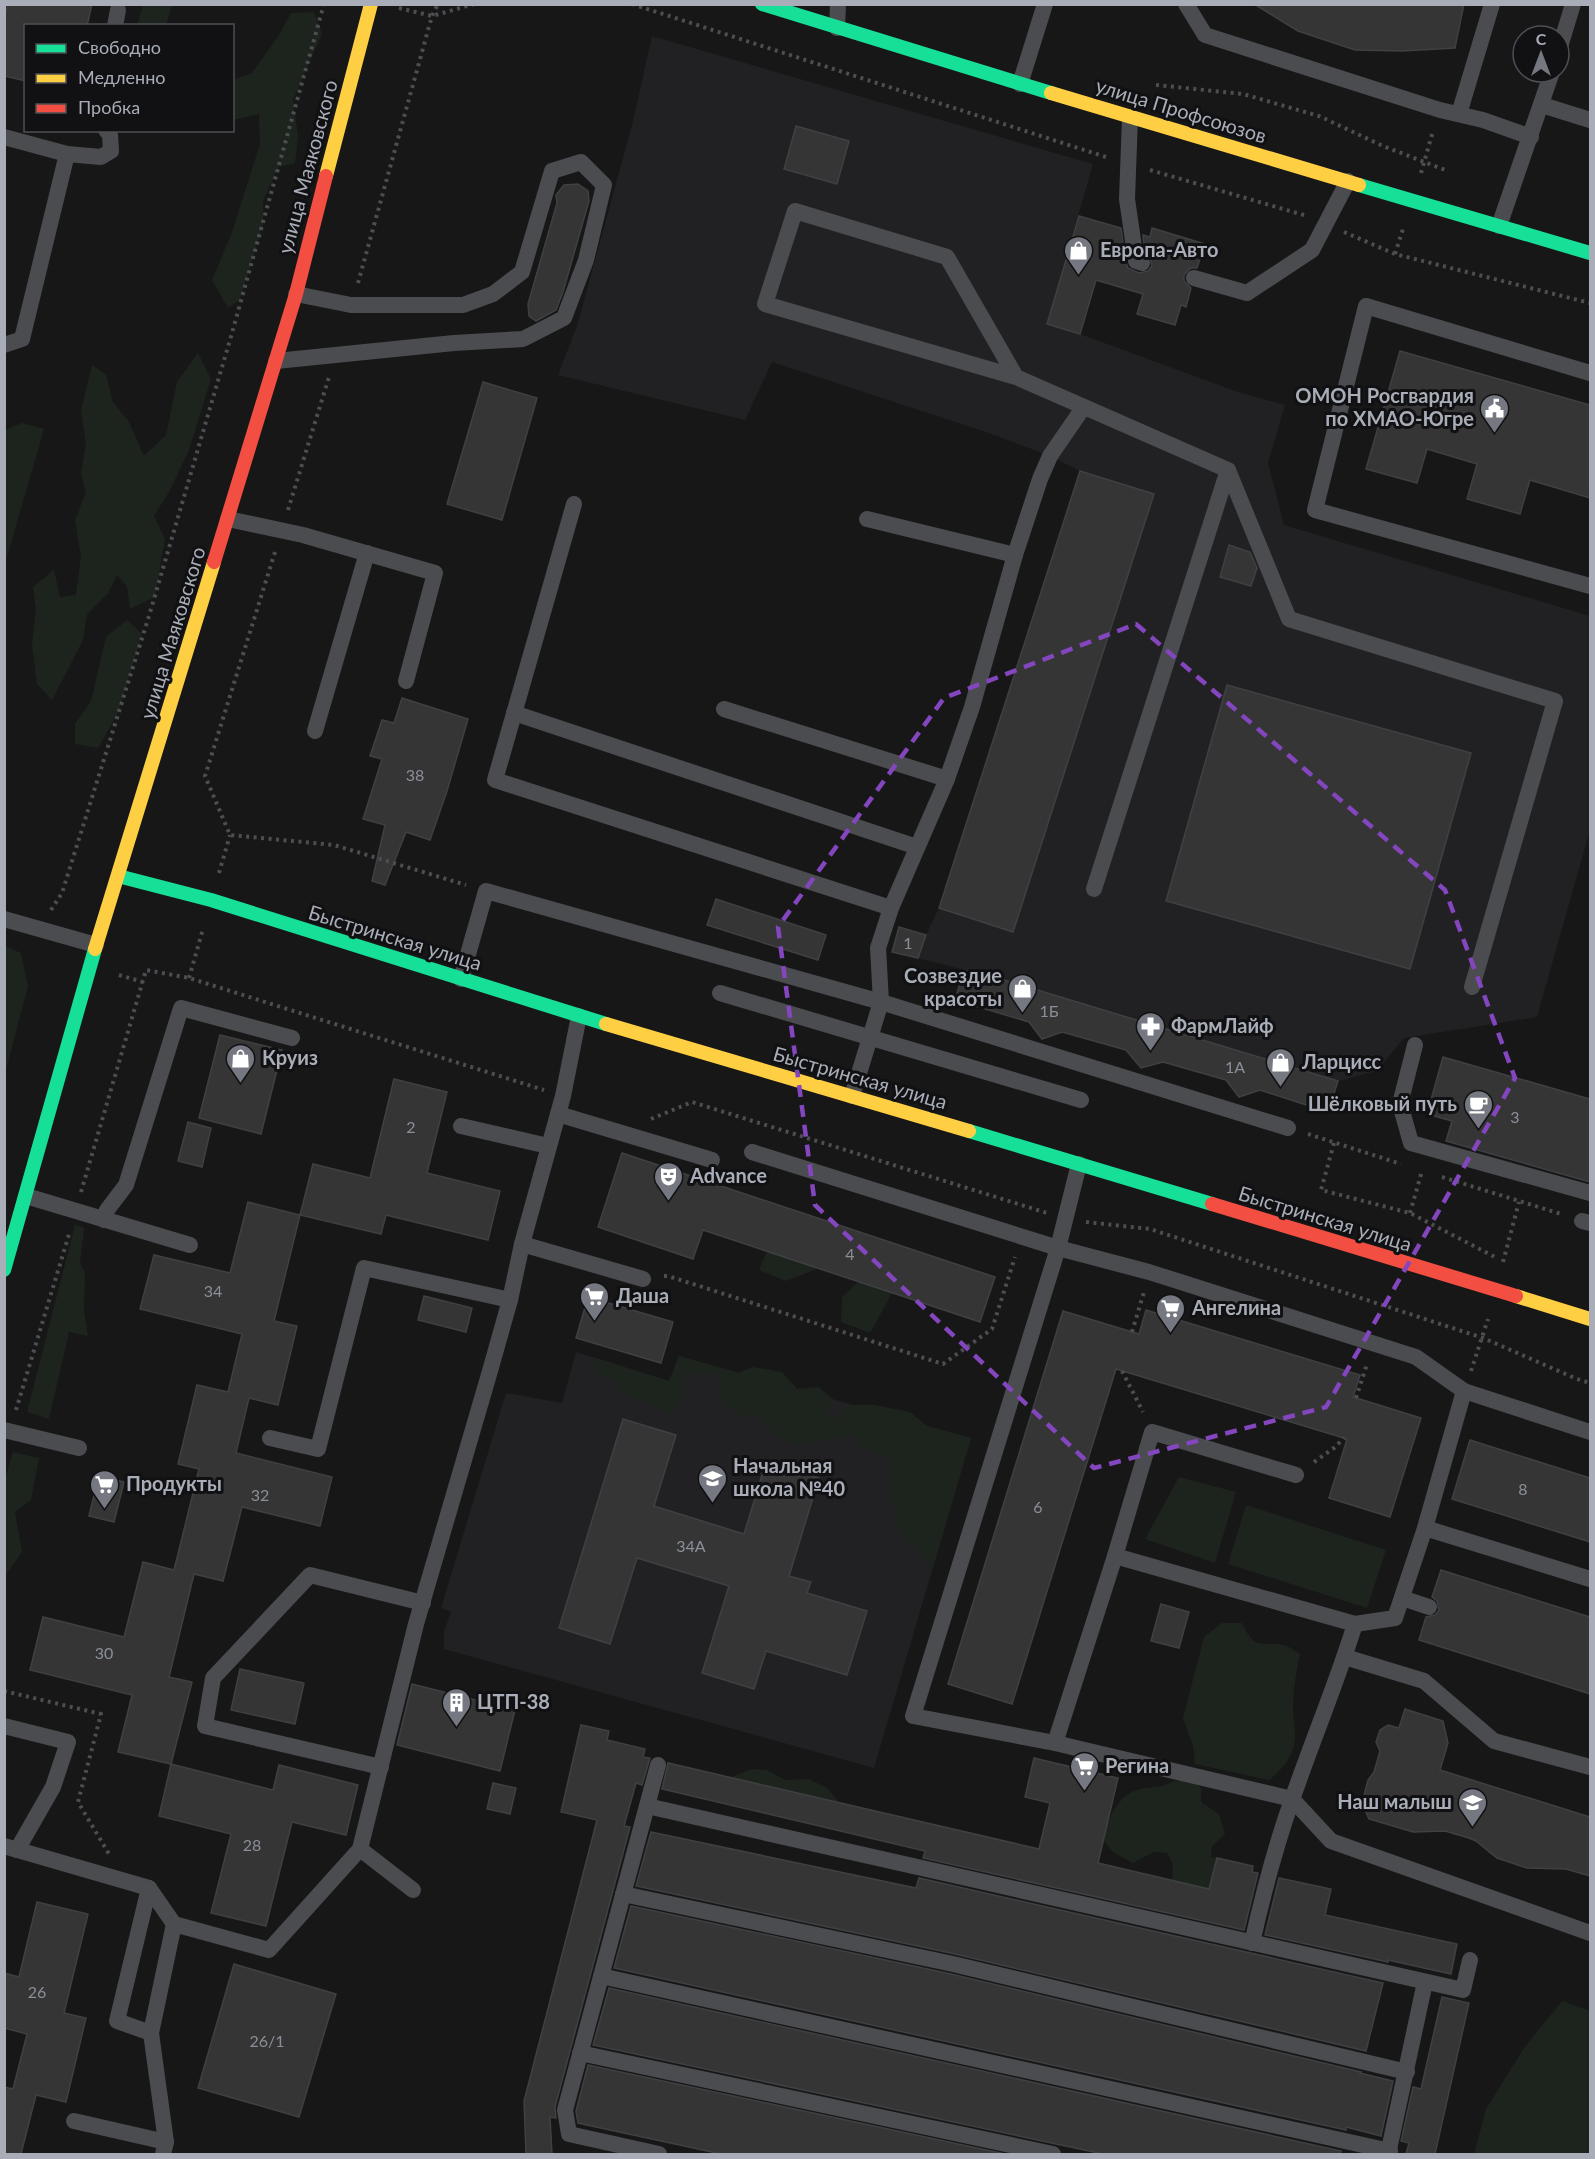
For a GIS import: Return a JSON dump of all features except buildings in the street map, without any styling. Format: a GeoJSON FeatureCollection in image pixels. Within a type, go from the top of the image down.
{"type":"FeatureCollection","features":[{"type":"Feature","properties":{"kind":"main road","name":"улица Маяковского"},"geometry":{"type":"LineString","coordinates":[[4,1270],[96,945],[296,294],[371,4]]}},
{"type":"Feature","properties":{"kind":"main road","name":"улица Профсоюзов"},"geometry":{"type":"LineString","coordinates":[[762,4],[1020,84],[1590,253]]}},
{"type":"Feature","properties":{"kind":"main road","name":"Быстринская улица"},"geometry":{"type":"LineString","coordinates":[[118,876],[211,900],[579,1016],[1079,1164],[1590,1320]]}},
{"type":"Feature","properties":{"kind":"lane"},"geometry":{"type":"LineString","coordinates":[[837,28],[838,4]]}},
{"type":"Feature","properties":{"kind":"lane"},"geometry":{"type":"LineString","coordinates":[[1020,84],[1045,4]]}},
{"type":"Feature","properties":{"kind":"lane"},"geometry":{"type":"LineString","coordinates":[[1459,114],[1492,4]]}},
{"type":"Feature","properties":{"kind":"lane"},"geometry":{"type":"LineString","coordinates":[[1567,24],[1573,4]]}},
{"type":"Feature","properties":{"kind":"lane"},"geometry":{"type":"LineString","coordinates":[[1188,6],[1205,35],[1483,120],[1531,137]]}},
{"type":"Feature","properties":{"kind":"lane"},"geometry":{"type":"LineString","coordinates":[[1499,226],[1548,84]]}},
{"type":"Feature","properties":{"kind":"lane"},"geometry":{"type":"LineString","coordinates":[[1542,105],[1590,120]]}},
{"type":"Feature","properties":{"kind":"lane"},"geometry":{"type":"LineString","coordinates":[[1130,117],[1127,199],[1136,261],[1142,263]]}},
{"type":"Feature","properties":{"kind":"lane"},"geometry":{"type":"LineString","coordinates":[[4,137],[67,154],[101,157],[111,151],[110,135],[108,132]]}},
{"type":"Feature","properties":{"kind":"lane"},"geometry":{"type":"LineString","coordinates":[[4,345],[22,339],[67,154]]}},
{"type":"Feature","properties":{"kind":"lane"},"geometry":{"type":"LineString","coordinates":[[276,361],[454,343],[523,339],[564,318],[579,258],[604,185],[581,162],[552,171],[537,248],[522,272],[493,294],[463,304],[351,306],[296,294]]}},
{"type":"Feature","properties":{"kind":"lane"},"geometry":{"type":"LineString","coordinates":[[1194,278],[1246,293],[1312,250],[1348,181]]}},
{"type":"Feature","properties":{"kind":"lane"},"geometry":{"type":"LineString","coordinates":[[1016,377],[947,257],[795,212],[765,304],[1016,377],[1228,470],[1289,619],[1555,701],[1472,987]]}},
{"type":"Feature","properties":{"kind":"lane"},"geometry":{"type":"LineString","coordinates":[[1590,373],[1366,306],[1316,510],[1590,586]]}},
{"type":"Feature","properties":{"kind":"lane"},"geometry":{"type":"LineString","coordinates":[[852,1096],[881,1002],[878,948],[891,908],[947,779],[975,696],[1015,555],[1040,479],[1050,456],[1083,408]]}},
{"type":"Feature","properties":{"kind":"lane"},"geometry":{"type":"LineString","coordinates":[[1094,889],[1228,470]]}},
{"type":"Feature","properties":{"kind":"lane"},"geometry":{"type":"LineString","coordinates":[[574,504],[495,780],[891,908]]}},
{"type":"Feature","properties":{"kind":"lane"},"geometry":{"type":"LineString","coordinates":[[228,519],[303,535],[435,573],[406,681]]}},
{"type":"Feature","properties":{"kind":"lane"},"geometry":{"type":"LineString","coordinates":[[867,519],[1015,555]]}},
{"type":"Feature","properties":{"kind":"lane"},"geometry":{"type":"LineString","coordinates":[[315,730],[367,553]]}},
{"type":"Feature","properties":{"kind":"lane"},"geometry":{"type":"LineString","coordinates":[[724,709],[947,779]]}},
{"type":"Feature","properties":{"kind":"lane"},"geometry":{"type":"LineString","coordinates":[[514,713],[917,847]]}},
{"type":"Feature","properties":{"kind":"lane"},"geometry":{"type":"LineString","coordinates":[[461,979],[486,891],[881,1002],[1288,1128]]}},
{"type":"Feature","properties":{"kind":"lane"},"geometry":{"type":"LineString","coordinates":[[4,919],[96,945]]}},
{"type":"Feature","properties":{"kind":"lane"},"geometry":{"type":"LineString","coordinates":[[720,993],[1081,1100]]}},
{"type":"Feature","properties":{"kind":"lane"},"geometry":{"type":"LineString","coordinates":[[104,1220],[107,1210],[126,1185],[181,1008],[292,1038]]}},
{"type":"Feature","properties":{"kind":"lane"},"geometry":{"type":"LineString","coordinates":[[4,1726],[68,1742],[53,1787],[11,1848],[148,1888],[174,1924],[269,1950],[360,1849],[423,1603],[510,1299],[522,1244],[563,1096],[579,1016]]}},
{"type":"Feature","properties":{"kind":"lane"},"geometry":{"type":"LineString","coordinates":[[1414,1045],[1400,1104],[1412,1143],[1590,1193]]}},
{"type":"Feature","properties":{"kind":"lane"},"geometry":{"type":"LineString","coordinates":[[558,1114],[712,1160]]}},
{"type":"Feature","properties":{"kind":"lane"},"geometry":{"type":"LineString","coordinates":[[461,1126],[548,1146]]}},
{"type":"Feature","properties":{"kind":"lane"},"geometry":{"type":"LineString","coordinates":[[752,1152],[1021,1237],[1149,1272],[1416,1357],[1464,1391],[1590,1432]]}},
{"type":"Feature","properties":{"kind":"lane"},"geometry":{"type":"LineString","coordinates":[[1079,1164],[1058,1248],[913,1716],[1055,1743],[1292,1799],[1331,1841],[1590,1933]]}},
{"type":"Feature","properties":{"kind":"lane"},"geometry":{"type":"LineString","coordinates":[[26,1196],[190,1245]]}},
{"type":"Feature","properties":{"kind":"lane"},"geometry":{"type":"LineString","coordinates":[[522,1244],[643,1279]]}},
{"type":"Feature","properties":{"kind":"lane"},"geometry":{"type":"LineString","coordinates":[[270,1438],[318,1449],[364,1268],[510,1299]]}},
{"type":"Feature","properties":{"kind":"lane"},"geometry":{"type":"LineString","coordinates":[[1115,1556],[1354,1624],[1395,1618],[1425,1528],[1464,1391]]}},
{"type":"Feature","properties":{"kind":"lane"},"geometry":{"type":"LineString","coordinates":[[7,1431],[79,1448]]}},
{"type":"Feature","properties":{"kind":"lane"},"geometry":{"type":"LineString","coordinates":[[1055,1743],[1152,1432],[1296,1475]]}},
{"type":"Feature","properties":{"kind":"lane"},"geometry":{"type":"LineString","coordinates":[[1425,1528],[1590,1579]]}},
{"type":"Feature","properties":{"kind":"lane"},"geometry":{"type":"LineString","coordinates":[[381,1767],[205,1726],[213,1678],[310,1575],[423,1603]]}},
{"type":"Feature","properties":{"kind":"lane"},"geometry":{"type":"LineString","coordinates":[[1402,1598],[1429,1607]]}},
{"type":"Feature","properties":{"kind":"lane"},"geometry":{"type":"LineString","coordinates":[[1252,1943],[1262,1900],[1292,1799],[1345,1657],[1354,1624]]}},
{"type":"Feature","properties":{"kind":"lane"},"geometry":{"type":"LineString","coordinates":[[1345,1657],[1424,1682],[1494,1741],[1590,1767]]}},
{"type":"Feature","properties":{"kind":"lane"},"geometry":{"type":"LineString","coordinates":[[658,1765],[565,2110],[569,2134],[659,2154]]}},
{"type":"Feature","properties":{"kind":"lane"},"geometry":{"type":"LineString","coordinates":[[647,1806],[1463,1990],[1470,1960]]}},
{"type":"Feature","properties":{"kind":"lane"},"geometry":{"type":"LineString","coordinates":[[360,1849],[413,1890]]}},
{"type":"Feature","properties":{"kind":"lane"},"geometry":{"type":"LineString","coordinates":[[148,1888],[117,2021],[151,2033]]}},
{"type":"Feature","properties":{"kind":"lane"},"geometry":{"type":"LineString","coordinates":[[623,1894],[953,1964],[1407,2072]]}},
{"type":"Feature","properties":{"kind":"lane"},"geometry":{"type":"LineString","coordinates":[[74,2121],[164,2148],[151,2033],[174,1924]]}},
{"type":"Feature","properties":{"kind":"lane"},"geometry":{"type":"LineString","coordinates":[[601,1976],[1389,2153],[1425,1982]]}},
{"type":"Feature","properties":{"kind":"lane"},"geometry":{"type":"LineString","coordinates":[[580,2053],[1053,2154]]}},
{"type":"Feature","properties":{"kind":"path"},"geometry":{"type":"LineString","coordinates":[[46,918],[62,893],[149,616],[232,333],[324,4]]}},
{"type":"Feature","properties":{"kind":"path"},"geometry":{"type":"LineString","coordinates":[[398,7],[432,16],[474,4]]}},
{"type":"Feature","properties":{"kind":"path"},"geometry":{"type":"LineString","coordinates":[[1156,85],[1243,94],[1319,116],[1383,146],[1445,170]]}},
{"type":"Feature","properties":{"kind":"path"},"geometry":{"type":"LineString","coordinates":[[7,1431],[76,1212],[146,970],[189,978],[563,1096]]}},
{"type":"Feature","properties":{"kind":"path"},"geometry":{"type":"LineString","coordinates":[[658,1124],[648,1121],[692,1102],[1064,1219],[1150,1229],[1483,1338],[1590,1383]]}},
{"type":"Feature","properties":{"kind":"path"},"geometry":{"type":"LineString","coordinates":[[1334,1143],[1321,1190],[1410,1213],[1504,1261]]}},
{"type":"Feature","properties":{"kind":"path"},"geometry":{"type":"LineString","coordinates":[[1410,1213],[1422,1171]]}},
{"type":"Feature","properties":{"kind":"path"},"geometry":{"type":"LineString","coordinates":[[643,1279],[668,1276],[943,1364],[992,1329],[1029,1208]]}},
{"type":"Feature","properties":{"kind":"path"},"geometry":{"type":"LineString","coordinates":[[1132,1332],[1149,1272]]}},
{"type":"Feature","properties":{"kind":"path"},"geometry":{"type":"LineString","coordinates":[[1356,1398],[1373,1344]]}},
{"type":"Feature","properties":{"kind":"path"},"geometry":{"type":"LineString","coordinates":[[1122,1371],[1152,1432]]}},
{"type":"Feature","properties":{"kind":"path"},"geometry":{"type":"LineString","coordinates":[[1296,1475],[1334,1448],[1344,1438]]}},
{"type":"Feature","properties":{"kind":"highlighted area"},"geometry":{"type":"Polygon","coordinates":[[[1136,624],[1445,890],[1515,1078],[1326,1407],[1094,1468],[815,1205],[778,927],[944,698],[1136,624]]]}},
{"type":"Feature","properties":{"kind":"shaded area"},"geometry":{"type":"Polygon","coordinates":[[[143,5],[172,5],[166,24],[137,24],[143,5]]]}},
{"type":"Feature","properties":{"kind":"shaded area"},"geometry":{"type":"Polygon","coordinates":[[[314,12],[322,34],[293,100],[298,136],[295,163],[279,167],[263,200],[263,224],[240,300],[228,308],[212,280],[231,235],[260,144],[259,114],[234,120],[234,80],[252,73],[279,35],[291,13],[314,12]]]}},
{"type":"Feature","properties":{"kind":"shaded area"},"geometry":{"type":"Polygon","coordinates":[[[652,36],[1093,164],[1047,324],[1238,392],[1285,405],[1268,463],[1284,525],[1590,616],[1590,830],[1537,1017],[1404,1038],[1377,1071],[1338,1081],[1011,982],[918,958],[939,908],[1080,471],[1050,456],[989,433],[772,362],[745,420],[558,375],[578,323],[633,121],[652,36]]]}},
{"type":"Feature","properties":{"kind":"shaded area"},"geometry":{"type":"Polygon","coordinates":[[[198,353],[211,379],[189,450],[169,492],[154,516],[165,539],[155,597],[130,609],[127,587],[117,575],[108,593],[87,614],[83,640],[52,700],[37,684],[32,645],[36,609],[33,587],[54,570],[60,597],[76,595],[81,556],[75,520],[86,493],[81,474],[86,443],[81,411],[92,365],[106,375],[113,402],[129,422],[144,456],[166,435],[177,382],[198,353]]]}},
{"type":"Feature","properties":{"kind":"shaded area"},"geometry":{"type":"Polygon","coordinates":[[[22,423],[44,429],[5,564],[5,430],[22,423]]]}},
{"type":"Feature","properties":{"kind":"shaded area"},"geometry":{"type":"Polygon","coordinates":[[[127,620],[142,634],[119,711],[98,748],[75,744],[75,724],[91,701],[106,637],[127,620]]]}},
{"type":"Feature","properties":{"kind":"shaded area"},"geometry":{"type":"Polygon","coordinates":[[[5,946],[21,953],[28,986],[5,1074],[5,946]]]}},
{"type":"Feature","properties":{"kind":"shaded area"},"geometry":{"type":"Polygon","coordinates":[[[75,1225],[84,1228],[80,1263],[85,1273],[84,1310],[88,1336],[69,1332],[49,1419],[27,1412],[75,1225]]]}},
{"type":"Feature","properties":{"kind":"shaded area"},"geometry":{"type":"Polygon","coordinates":[[[767,1251],[819,1268],[786,1281],[759,1270],[767,1251]]]}},
{"type":"Feature","properties":{"kind":"shaded area"},"geometry":{"type":"Polygon","coordinates":[[[858,1282],[892,1293],[870,1333],[841,1322],[842,1297],[858,1282]]]}},
{"type":"Feature","properties":{"kind":"shaded area","name":"Начальная школа №40"},"geometry":{"type":"Polygon","coordinates":[[[576,1352],[669,1381],[679,1356],[971,1438],[874,1768],[444,1649],[444,1631],[451,1612],[441,1608],[506,1393],[562,1403],[576,1352]]]}},
{"type":"Feature","properties":{"kind":"shaded area"},"geometry":{"type":"Polygon","coordinates":[[[679,1356],[738,1373],[753,1367],[782,1372],[797,1389],[818,1387],[833,1399],[827,1411],[833,1420],[850,1405],[875,1405],[910,1412],[927,1426],[971,1438],[933,1568],[899,1533],[889,1481],[892,1459],[866,1449],[851,1435],[801,1445],[774,1433],[759,1416],[737,1415],[718,1397],[722,1381],[710,1373],[683,1373],[682,1401],[672,1413],[620,1392],[615,1382],[596,1374],[593,1357],[669,1381],[679,1356]]]}},
{"type":"Feature","properties":{"kind":"shaded area"},"geometry":{"type":"Polygon","coordinates":[[[13,1452],[39,1458],[31,1500],[15,1512],[22,1552],[5,1576],[5,1479],[13,1452]]]}},
{"type":"Feature","properties":{"kind":"shaded area"},"geometry":{"type":"Polygon","coordinates":[[[1179,1477],[1236,1492],[1215,1563],[1145,1539],[1179,1477]]]}},
{"type":"Feature","properties":{"kind":"shaded area"},"geometry":{"type":"Polygon","coordinates":[[[1246,1505],[1386,1550],[1367,1608],[1228,1564],[1246,1505]]]}},
{"type":"Feature","properties":{"kind":"shaded area"},"geometry":{"type":"Polygon","coordinates":[[[1222,1623],[1242,1623],[1247,1633],[1256,1642],[1287,1646],[1300,1654],[1294,1695],[1295,1740],[1284,1765],[1269,1780],[1195,1764],[1193,1746],[1183,1718],[1204,1637],[1222,1623]]]}},
{"type":"Feature","properties":{"kind":"shaded area"},"geometry":{"type":"Polygon","coordinates":[[[752,1769],[767,1770],[785,1780],[809,1779],[827,1788],[839,1802],[731,1777],[752,1769]]]}},
{"type":"Feature","properties":{"kind":"shaded area"},"geometry":{"type":"Polygon","coordinates":[[[1174,1781],[1193,1781],[1201,1788],[1201,1802],[1219,1814],[1225,1834],[1212,1846],[1211,1857],[1217,1858],[1209,1889],[1172,1880],[1173,1864],[1167,1853],[1154,1852],[1133,1863],[1113,1852],[1103,1840],[1108,1822],[1122,1799],[1137,1790],[1163,1786],[1174,1781]]]}},
{"type":"Feature","properties":{"kind":"shaded area"},"geometry":{"type":"Polygon","coordinates":[[[1562,2001],[1590,2011],[1590,2153],[1474,2154],[1486,2109],[1524,2048],[1562,2001]]]}},
{"type":"Feature","properties":{"kind":"traffic: fast"},"geometry":{"type":"LineString","coordinates":[[762,4],[1051,93]]}},
{"type":"Feature","properties":{"kind":"traffic: fast"},"geometry":{"type":"LineString","coordinates":[[1359,185],[1590,253]]}},
{"type":"Feature","properties":{"kind":"traffic: fast"},"geometry":{"type":"LineString","coordinates":[[118,876],[211,900],[606,1024]]}},
{"type":"Feature","properties":{"kind":"traffic: fast"},"geometry":{"type":"LineString","coordinates":[[4,1270],[95,949]]}},
{"type":"Feature","properties":{"kind":"traffic: fast"},"geometry":{"type":"LineString","coordinates":[[969,1131],[1212,1204]]}},
{"type":"Feature","properties":{"kind":"traffic: slow"},"geometry":{"type":"LineString","coordinates":[[326,176],[371,4]]}},
{"type":"Feature","properties":{"kind":"traffic: slow"},"geometry":{"type":"LineString","coordinates":[[1051,93],[1359,185]]}},
{"type":"Feature","properties":{"kind":"traffic: slow"},"geometry":{"type":"LineString","coordinates":[[95,949],[214,562]]}},
{"type":"Feature","properties":{"kind":"traffic: slow"},"geometry":{"type":"LineString","coordinates":[[606,1024],[969,1131]]}},
{"type":"Feature","properties":{"kind":"traffic: slow"},"geometry":{"type":"LineString","coordinates":[[1516,1296],[1590,1319]]}},
{"type":"Feature","properties":{"kind":"traffic: jam"},"geometry":{"type":"LineString","coordinates":[[214,562],[296,294],[326,176]]}},
{"type":"Feature","properties":{"kind":"traffic: jam"},"geometry":{"type":"LineString","coordinates":[[1212,1204],[1516,1296]]}},
{"type":"Feature","properties":{"kind":"place","name":"Европа-Авто"},"geometry":{"type":"Point","coordinates":[1079,276]}},
{"type":"Feature","properties":{"kind":"place","name":"ОМОН Росгвардия по ХМАО-Югре"},"geometry":{"type":"Point","coordinates":[1495,434]}},
{"type":"Feature","properties":{"kind":"place","name":"Созвездие красоты"},"geometry":{"type":"Point","coordinates":[1023,1014]}},
{"type":"Feature","properties":{"kind":"place","name":"ФармЛайф"},"geometry":{"type":"Point","coordinates":[1150,1052]}},
{"type":"Feature","properties":{"kind":"place","name":"Круиз"},"geometry":{"type":"Point","coordinates":[241,1084]}},
{"type":"Feature","properties":{"kind":"place","name":"Ларцисс"},"geometry":{"type":"Point","coordinates":[1281,1088]}},
{"type":"Feature","properties":{"kind":"place","name":"Шёлковый путь"},"geometry":{"type":"Point","coordinates":[1478,1130]}},
{"type":"Feature","properties":{"kind":"place","name":"Advance"},"geometry":{"type":"Point","coordinates":[669,1202]}},
{"type":"Feature","properties":{"kind":"place","name":"Даша"},"geometry":{"type":"Point","coordinates":[595,1322]}},
{"type":"Feature","properties":{"kind":"place","name":"Ангелина"},"geometry":{"type":"Point","coordinates":[1171,1334]}},
{"type":"Feature","properties":{"kind":"place","name":"Начальная школа №40"},"geometry":{"type":"Point","coordinates":[712,1504]}},
{"type":"Feature","properties":{"kind":"place","name":"Продукты"},"geometry":{"type":"Point","coordinates":[105,1510]}},
{"type":"Feature","properties":{"kind":"place","name":"ЦТП-38"},"geometry":{"type":"Point","coordinates":[456,1728]}},
{"type":"Feature","properties":{"kind":"place","name":"Регина"},"geometry":{"type":"Point","coordinates":[1084,1792]}},
{"type":"Feature","properties":{"kind":"place","name":"Наш малыш"},"geometry":{"type":"Point","coordinates":[1473,1828]}}]}
